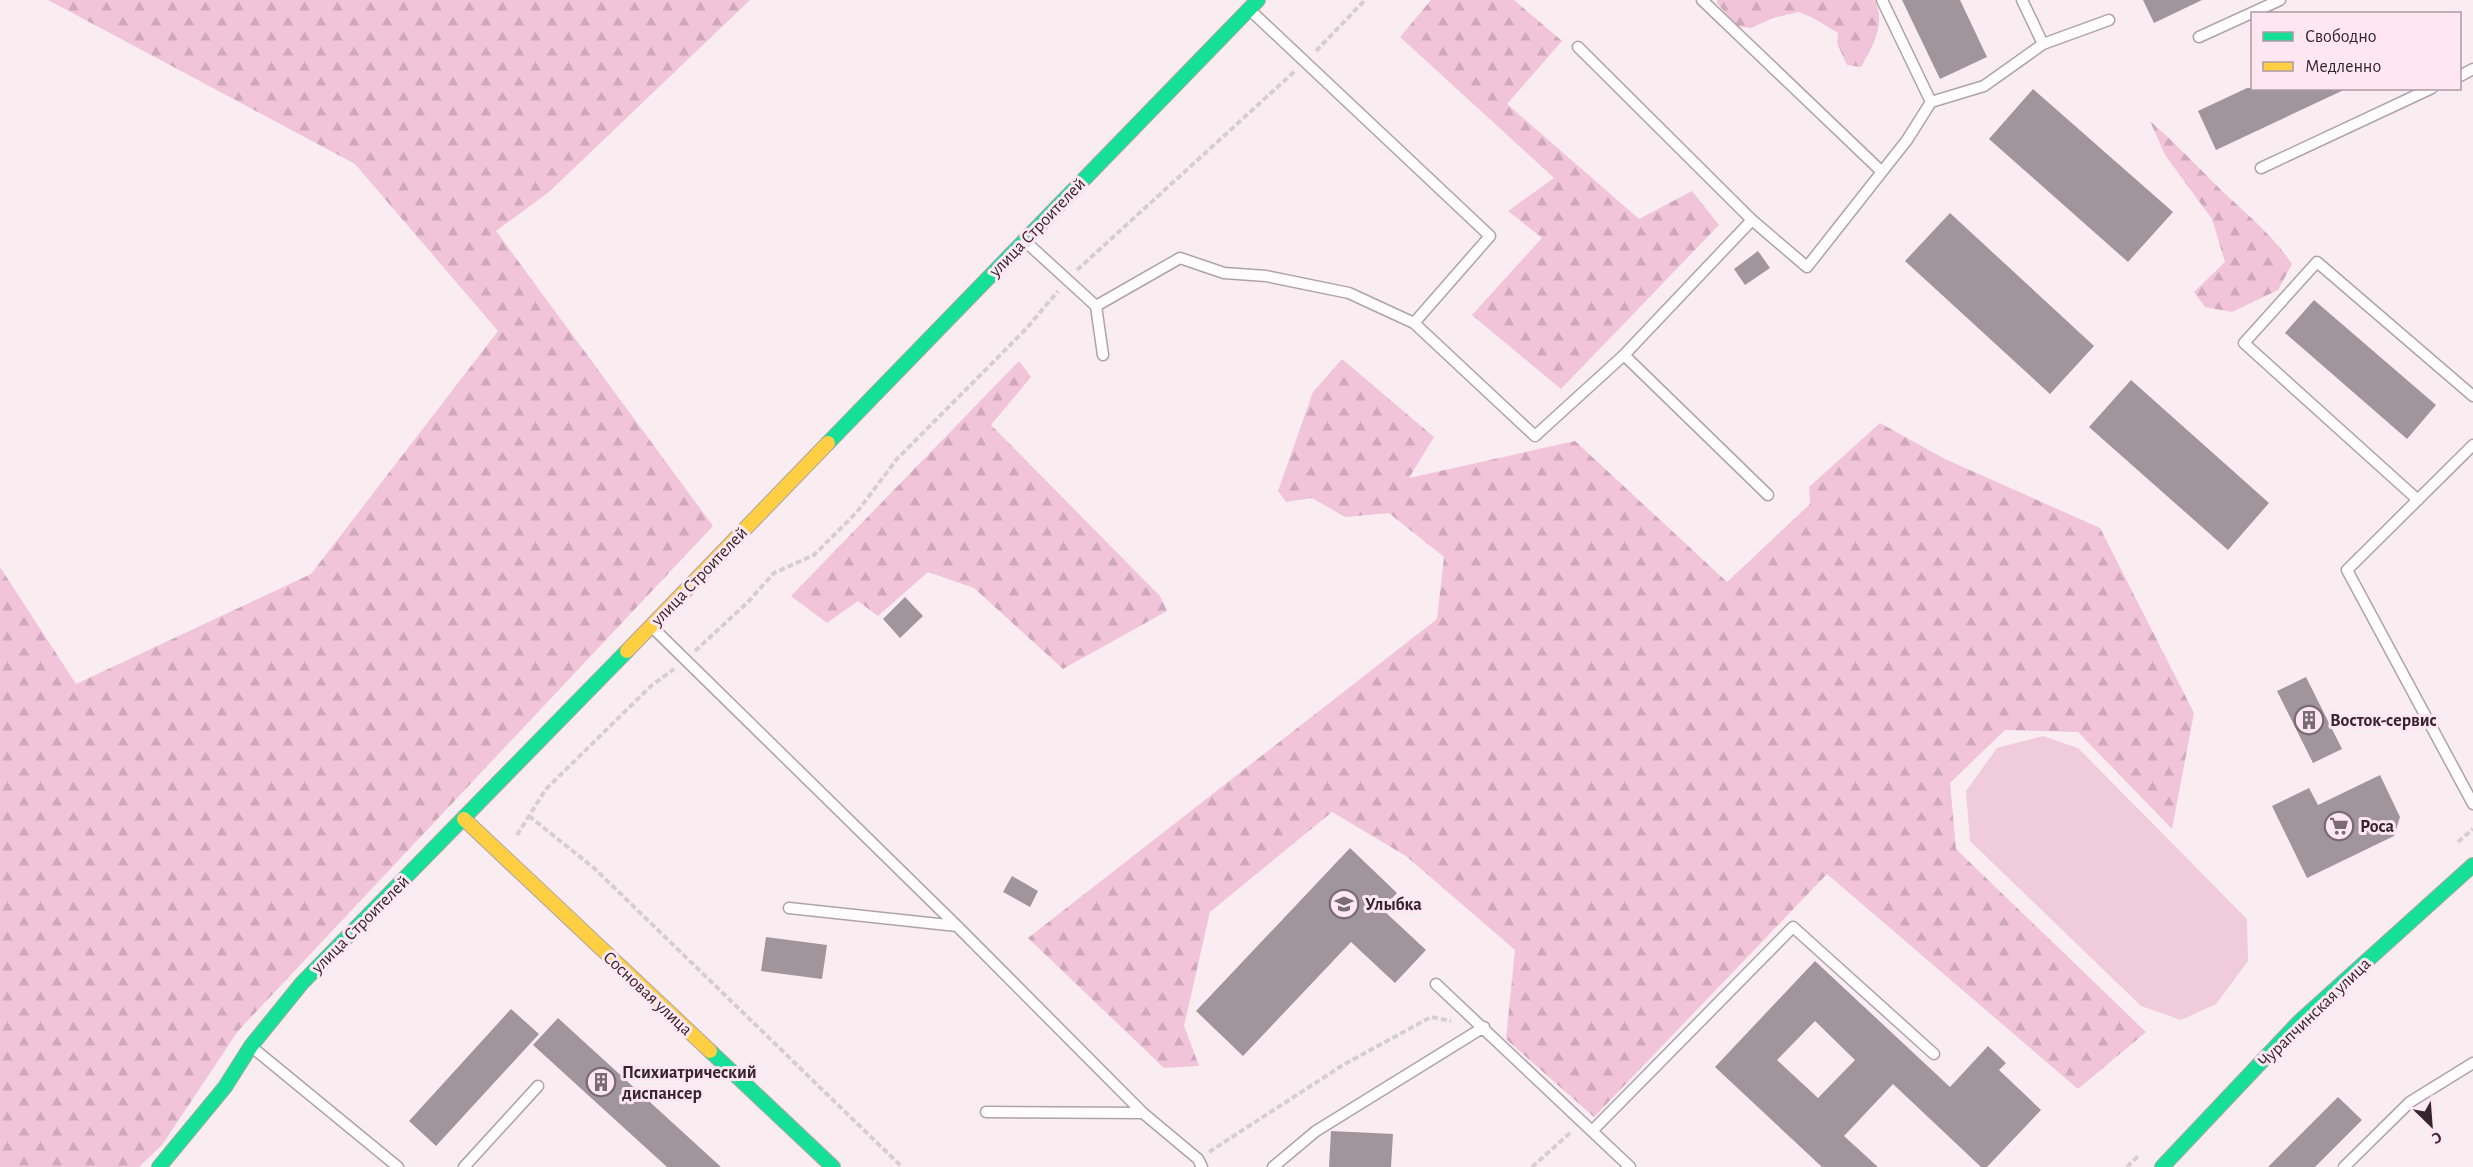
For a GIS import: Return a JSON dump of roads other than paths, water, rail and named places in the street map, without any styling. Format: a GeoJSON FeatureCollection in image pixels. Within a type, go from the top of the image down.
{"type":"FeatureCollection","features":[{"type":"Feature","properties":{"kind":"street","name":"улица Строителей"},"geometry":{"type":"LineString","coordinates":[[159,1167],[225,1087],[251,1046],[302,982],[464,819],[1253,4]]}},
{"type":"Feature","properties":{"kind":"street","name":"Сосновая улица"},"geometry":{"type":"LineString","coordinates":[[464,819],[833,1167]]}},
{"type":"Feature","properties":{"kind":"street","name":"Чурапчинская улица"},"geometry":{"type":"LineString","coordinates":[[2162,1167],[2299,1022],[2473,864]]}},
{"type":"Feature","properties":{"kind":"lane"},"geometry":{"type":"LineString","coordinates":[[1702,0],[1881,171]]}},
{"type":"Feature","properties":{"kind":"lane"},"geometry":{"type":"LineString","coordinates":[[1882,0],[1930,102]]}},
{"type":"Feature","properties":{"kind":"lane"},"geometry":{"type":"LineString","coordinates":[[2022,0],[2043,44]]}},
{"type":"Feature","properties":{"kind":"lane"},"geometry":{"type":"LineString","coordinates":[[2254,12],[2280,0]]}},
{"type":"Feature","properties":{"kind":"lane"},"geometry":{"type":"LineString","coordinates":[[1253,4],[1305,62],[1490,236],[1414,322]]}},
{"type":"Feature","properties":{"kind":"lane"},"geometry":{"type":"LineString","coordinates":[[2199,38],[2251,14]]}},
{"type":"Feature","properties":{"kind":"lane"},"geometry":{"type":"LineString","coordinates":[[1578,47],[1752,220],[1807,267],[1907,140],[1930,102],[1984,86],[2043,44],[2109,20]]}},
{"type":"Feature","properties":{"kind":"lane"},"geometry":{"type":"LineString","coordinates":[[2261,168],[2428,90]]}},
{"type":"Feature","properties":{"kind":"lane"},"geometry":{"type":"LineString","coordinates":[[1096,306],[1180,258],[1224,273],[1266,276],[1348,293],[1414,322],[1535,436],[1624,355],[1752,220]]}},
{"type":"Feature","properties":{"kind":"lane"},"geometry":{"type":"LineString","coordinates":[[1024,240],[1096,306],[1103,355]]}},
{"type":"Feature","properties":{"kind":"lane"},"geometry":{"type":"LineString","coordinates":[[2418,500],[2244,343],[2316,262],[2473,396]]}},
{"type":"Feature","properties":{"kind":"lane"},"geometry":{"type":"LineString","coordinates":[[1624,355],[1768,495]]}},
{"type":"Feature","properties":{"kind":"lane"},"geometry":{"type":"LineString","coordinates":[[2473,445],[2347,570],[2473,804]]}},
{"type":"Feature","properties":{"kind":"lane"},"geometry":{"type":"LineString","coordinates":[[651,626],[957,926],[1143,1113],[1200,1163]]}},
{"type":"Feature","properties":{"kind":"lane"},"geometry":{"type":"LineString","coordinates":[[789,908],[957,926]]}},
{"type":"Feature","properties":{"kind":"lane"},"geometry":{"type":"LineString","coordinates":[[1592,1131],[1792,927],[1934,1054]]}},
{"type":"Feature","properties":{"kind":"lane"},"geometry":{"type":"LineString","coordinates":[[1436,984],[1630,1167]]}},
{"type":"Feature","properties":{"kind":"lane"},"geometry":{"type":"LineString","coordinates":[[1273,1167],[1316,1131],[1484,1028]]}},
{"type":"Feature","properties":{"kind":"lane"},"geometry":{"type":"LineString","coordinates":[[251,1046],[398,1167]]}},
{"type":"Feature","properties":{"kind":"lane"},"geometry":{"type":"LineString","coordinates":[[2344,1167],[2410,1102],[2473,1063]]}},
{"type":"Feature","properties":{"kind":"lane"},"geometry":{"type":"LineString","coordinates":[[464,1167],[538,1086]]}},
{"type":"Feature","properties":{"kind":"lane"},"geometry":{"type":"LineString","coordinates":[[191,1147],[225,1087]]}},
{"type":"Feature","properties":{"kind":"lane"},"geometry":{"type":"LineString","coordinates":[[986,1112],[1143,1113]]}},
{"type":"Feature","properties":{"kind":"place","name":"Восток-сервис"},"geometry":{"type":"Point","coordinates":[2309,720]}},
{"type":"Feature","properties":{"kind":"place","name":"Роса"},"geometry":{"type":"Point","coordinates":[2339,826]}},
{"type":"Feature","properties":{"kind":"place","name":"Улыбка"},"geometry":{"type":"Point","coordinates":[1344,904]}},
{"type":"Feature","properties":{"kind":"place","name":"Психиатрический диспансер"},"geometry":{"type":"Point","coordinates":[601,1082]}}]}
